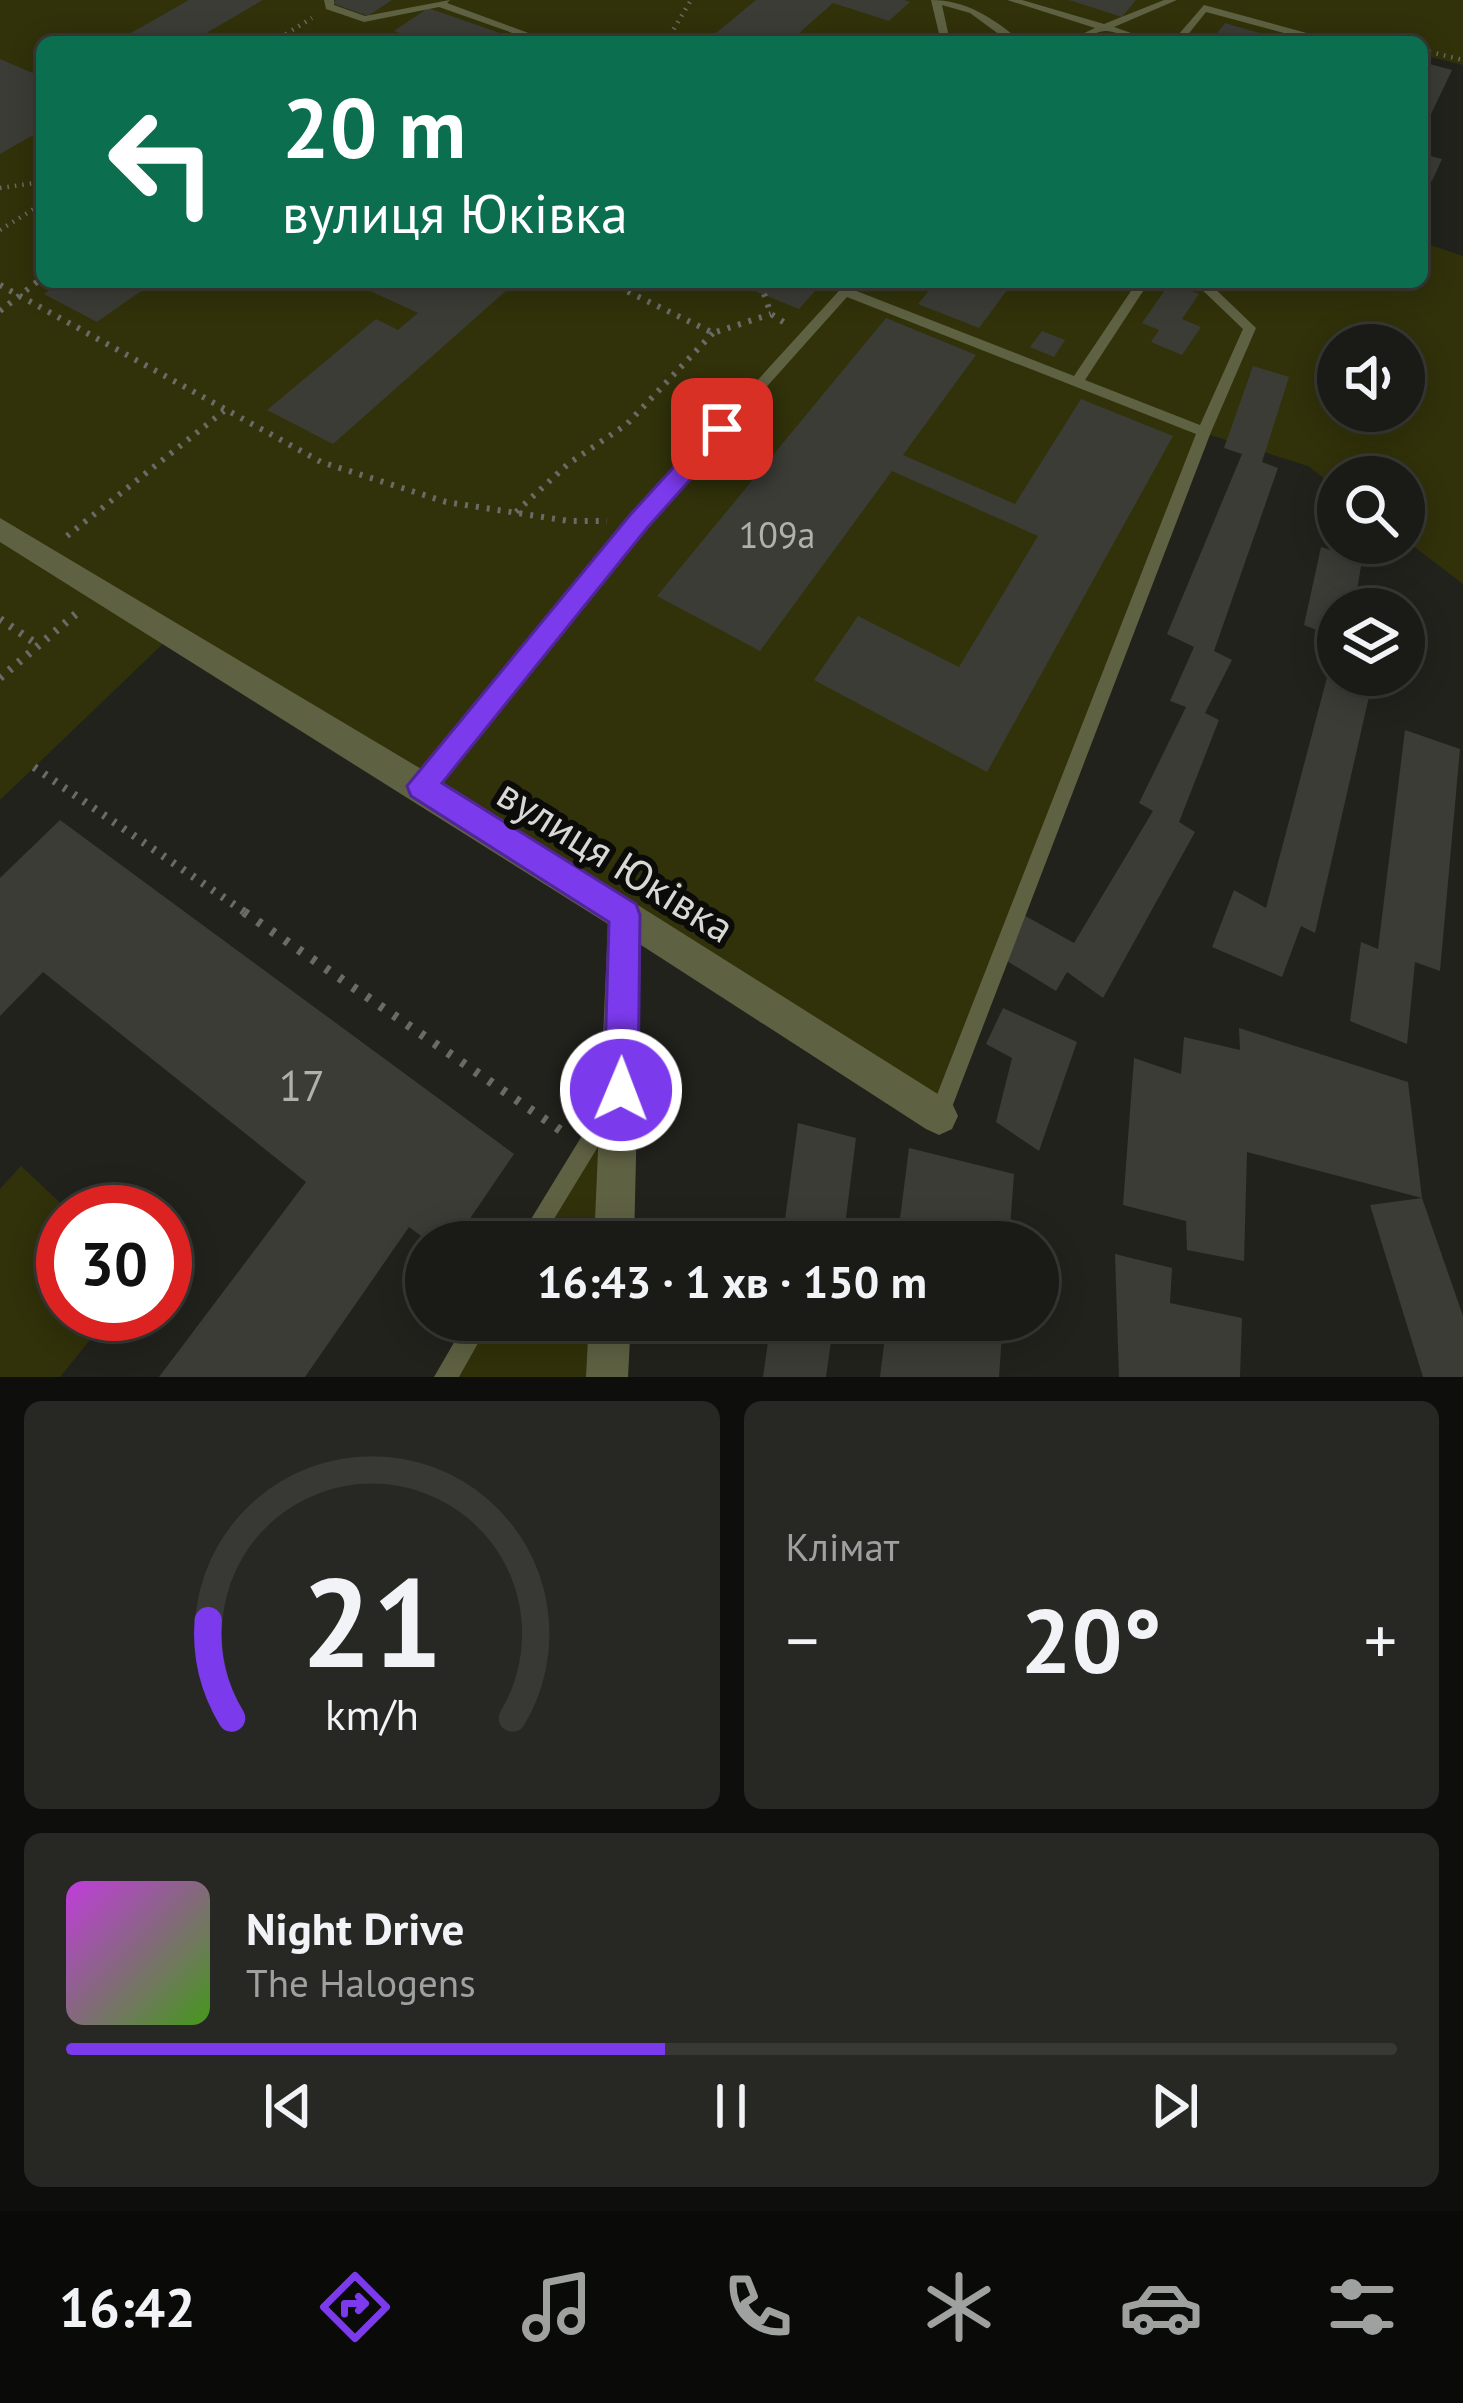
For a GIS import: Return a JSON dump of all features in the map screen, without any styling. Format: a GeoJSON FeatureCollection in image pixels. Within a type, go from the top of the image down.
{"type":"FeatureCollection","features":[{"type":"Feature","properties":{"kind":"street","name":"вулиця Юківка"},"geometry":{"type":"LineString","coordinates":[[0,529],[422,786],[939,1116]]}},
{"type":"Feature","properties":{"kind":"street"},"geometry":{"type":"LineString","coordinates":[[615,1221],[625,915]]}},
{"type":"Feature","properties":{"kind":"street"},"geometry":{"type":"LineString","coordinates":[[607,1377],[609,1341]]}},
{"type":"Feature","properties":{"kind":"lane"},"geometry":{"type":"LineString","coordinates":[[1012,0],[1131,36]]}},
{"type":"Feature","properties":{"kind":"lane"},"geometry":{"type":"LineString","coordinates":[[1084,36],[1172,0]]}},
{"type":"Feature","properties":{"kind":"lane"},"geometry":{"type":"LineString","coordinates":[[943,36],[938,1],[973,11],[1009,36]]}},
{"type":"Feature","properties":{"kind":"lane"},"geometry":{"type":"LineString","coordinates":[[329,4],[364,19],[443,2],[532,36]]}},
{"type":"Feature","properties":{"kind":"lane"},"geometry":{"type":"LineString","coordinates":[[1183,36],[1204,8],[1306,36]]}},
{"type":"Feature","properties":{"kind":"lane"},"geometry":{"type":"LineString","coordinates":[[422,786],[638,521],[849,288]]}},
{"type":"Feature","properties":{"kind":"lane"},"geometry":{"type":"LineString","coordinates":[[852,288],[1204,432]]}},
{"type":"Feature","properties":{"kind":"lane"},"geometry":{"type":"LineString","coordinates":[[1078,381],[1140,288]]}},
{"type":"Feature","properties":{"kind":"lane"},"geometry":{"type":"LineString","coordinates":[[939,1116],[1204,432],[1250,328],[1207,288]]}},
{"type":"Feature","properties":{"kind":"lane"},"geometry":{"type":"LineString","coordinates":[[541,1221],[621,1090]]}},
{"type":"Feature","properties":{"kind":"lane"},"geometry":{"type":"LineString","coordinates":[[446,1377],[467,1341]]}},
{"type":"Feature","properties":{"kind":"path"},"geometry":{"type":"LineString","coordinates":[[670,36],[691,0]]}},
{"type":"Feature","properties":{"kind":"path"},"geometry":{"type":"LineString","coordinates":[[282,36],[329,4]]}},
{"type":"Feature","properties":{"kind":"path"},"geometry":{"type":"LineString","coordinates":[[1428,51],[1463,60]]}},
{"type":"Feature","properties":{"kind":"path"},"geometry":{"type":"LineString","coordinates":[[0,188],[36,183]]}},
{"type":"Feature","properties":{"kind":"path"},"geometry":{"type":"LineString","coordinates":[[0,230],[36,208]]}},
{"type":"Feature","properties":{"kind":"path"},"geometry":{"type":"LineString","coordinates":[[0,311],[36,283]]}},
{"type":"Feature","properties":{"kind":"path"},"geometry":{"type":"LineString","coordinates":[[0,285],[321,462],[446,502],[569,521],[638,521]]}},
{"type":"Feature","properties":{"kind":"path"},"geometry":{"type":"LineString","coordinates":[[620,288],[713,333]]}},
{"type":"Feature","properties":{"kind":"path"},"geometry":{"type":"LineString","coordinates":[[515,513],[568,464],[628,424],[713,333],[771,314]]}},
{"type":"Feature","properties":{"kind":"path"},"geometry":{"type":"LineString","coordinates":[[43,556],[225,410]]}},
{"type":"Feature","properties":{"kind":"path"},"geometry":{"type":"LineString","coordinates":[[0,678],[100,593]]}},
{"type":"Feature","properties":{"kind":"path"},"geometry":{"type":"LineString","coordinates":[[0,619],[38,645]]}},
{"type":"Feature","properties":{"kind":"path"},"geometry":{"type":"LineString","coordinates":[[34,767],[586,1147]]}},
{"type":"Feature","properties":{"kind":"shaded area"},"geometry":{"type":"Polygon","coordinates":[[[0,0],[1463,0],[1463,65],[1428,56],[1428,36],[36,36],[36,288],[1428,288],[1428,244],[1463,256],[1463,584],[1425,555],[1425,456],[1317,456],[1317,473],[1204,433],[939,1116],[171,636],[0,800],[0,0]]]}},
{"type":"Feature","properties":{"kind":"shaded area"},"geometry":{"type":"Polygon","coordinates":[[[621,1090],[615,1221],[541,1221],[621,1090]]]}},
{"type":"Feature","properties":{"kind":"shaded area"},"geometry":{"type":"Polygon","coordinates":[[[21,1166],[41,1185],[36,1185],[36,1341],[89,1341],[60,1377],[0,1377],[0,1189],[21,1166]]]}},
{"type":"Feature","properties":{"kind":"shaded area"},"geometry":{"type":"Polygon","coordinates":[[[467,1341],[609,1341],[607,1377],[446,1377],[467,1341]]]}},
{"type":"Feature","properties":{"kind":"building"},"geometry":{"type":"Polygon","coordinates":[[[189,0],[263,0],[201,36],[126,36],[189,0]]]}},
{"type":"Feature","properties":{"kind":"building"},"geometry":{"type":"Polygon","coordinates":[[[392,0],[368,16],[332,3],[392,0]]]}},
{"type":"Feature","properties":{"kind":"building"},"geometry":{"type":"Polygon","coordinates":[[[756,0],[910,2],[889,21],[833,3],[796,36],[712,36],[756,0]]]}},
{"type":"Feature","properties":{"kind":"building"},"geometry":{"type":"Polygon","coordinates":[[[1069,0],[1136,0],[1122,17],[1069,0]]]}},
{"type":"Feature","properties":{"kind":"building"},"geometry":{"type":"Polygon","coordinates":[[[428,8],[509,36],[408,36],[394,31],[428,8]]]}},
{"type":"Feature","properties":{"kind":"building"},"geometry":{"type":"Polygon","coordinates":[[[1225,23],[1269,36],[1215,36],[1225,23]]]}},
{"type":"Feature","properties":{"kind":"building"},"geometry":{"type":"Polygon","coordinates":[[[0,59],[36,74],[36,133],[0,154],[0,59]]]}},
{"type":"Feature","properties":{"kind":"building"},"geometry":{"type":"Polygon","coordinates":[[[1428,64],[1452,70],[1428,120],[1428,64]]]}},
{"type":"Feature","properties":{"kind":"building"},"geometry":{"type":"Polygon","coordinates":[[[1428,156],[1442,159],[1432,181],[1428,180],[1428,156]]]}},
{"type":"Feature","properties":{"kind":"building"},"geometry":{"type":"Polygon","coordinates":[[[53,288],[145,288],[97,322],[44,294],[53,288]]]}},
{"type":"Feature","properties":{"kind":"building"},"geometry":{"type":"Polygon","coordinates":[[[364,288],[509,288],[333,444],[267,410],[376,319],[398,330],[418,313],[364,288]]]}},
{"type":"Feature","properties":{"kind":"building"},"geometry":{"type":"Polygon","coordinates":[[[751,288],[818,288],[799,309],[751,288]]]}},
{"type":"Feature","properties":{"kind":"building"},"geometry":{"type":"Polygon","coordinates":[[[931,288],[1009,288],[979,328],[918,304],[931,288]]]}},
{"type":"Feature","properties":{"kind":"building"},"geometry":{"type":"Polygon","coordinates":[[[1166,288],[1199,294],[1182,319],[1201,327],[1182,355],[1151,342],[1159,330],[1142,323],[1166,288]]]}},
{"type":"Feature","properties":{"kind":"building"},"geometry":{"type":"Polygon","coordinates":[[[886,318],[976,355],[903,455],[1015,504],[1081,399],[1173,436],[987,772],[814,680],[858,616],[959,667],[1038,536],[892,471],[760,651],[657,596],[886,318]]]}},
{"type":"Feature","properties":{"kind":"building"},"geometry":{"type":"Polygon","coordinates":[[[1042,331],[1065,340],[1054,357],[1030,347],[1042,331]]]}},
{"type":"Feature","properties":{"kind":"building"},"geometry":{"type":"Polygon","coordinates":[[[1253,366],[1289,377],[1262,462],[1278,468],[1214,651],[1232,660],[1205,713],[1219,720],[1179,822],[1195,832],[1103,998],[1067,972],[1056,991],[1002,958],[1020,913],[1074,943],[1153,811],[1139,803],[1186,707],[1170,701],[1194,647],[1167,634],[1242,454],[1224,448],[1253,366]]]}},
{"type":"Feature","properties":{"kind":"building"},"geometry":{"type":"Polygon","coordinates":[[[1317,564],[1361,564],[1357,588],[1317,588],[1317,630],[1304,625],[1317,564]]]}},
{"type":"Feature","properties":{"kind":"building"},"geometry":{"type":"Polygon","coordinates":[[[1322,696],[1369,696],[1315,933],[1301,926],[1282,977],[1212,947],[1234,890],[1266,908],[1322,696]]]}},
{"type":"Feature","properties":{"kind":"building"},"geometry":{"type":"Polygon","coordinates":[[[1405,730],[1460,749],[1440,971],[1415,962],[1407,1044],[1350,1021],[1361,942],[1378,949],[1405,730]]]}},
{"type":"Feature","properties":{"kind":"building"},"geometry":{"type":"Polygon","coordinates":[[[60,820],[514,1154],[468,1221],[405,1221],[405,1233],[305,1377],[159,1377],[186,1341],[192,1341],[192,1333],[306,1182],[43,972],[0,1016],[0,878],[60,820]]]}},
{"type":"Feature","properties":{"kind":"building"},"geometry":{"type":"Polygon","coordinates":[[[1003,1008],[1077,1042],[1039,1151],[996,1122],[1012,1058],[986,1044],[1003,1008]]]}},
{"type":"Feature","properties":{"kind":"building"},"geometry":{"type":"Polygon","coordinates":[[[1239,1028],[1408,1082],[1422,1198],[1247,1152],[1244,1261],[1187,1250],[1186,1221],[1123,1205],[1134,1058],[1181,1074],[1184,1037],[1240,1050],[1239,1028]]]}},
{"type":"Feature","properties":{"kind":"building"},"geometry":{"type":"Polygon","coordinates":[[[798,1123],[856,1138],[846,1221],[785,1221],[798,1123]]]}},
{"type":"Feature","properties":{"kind":"building"},"geometry":{"type":"Polygon","coordinates":[[[909,1148],[1014,1174],[1011,1221],[900,1221],[909,1148]]]}},
{"type":"Feature","properties":{"kind":"building"},"geometry":{"type":"Polygon","coordinates":[[[1422,1198],[1463,1316],[1463,1377],[1423,1377],[1370,1205],[1422,1198]]]}},
{"type":"Feature","properties":{"kind":"building"},"geometry":{"type":"Polygon","coordinates":[[[1115,1254],[1172,1268],[1170,1303],[1242,1318],[1240,1377],[1119,1377],[1115,1254]]]}},
{"type":"Feature","properties":{"kind":"building"},"geometry":{"type":"Polygon","coordinates":[[[768,1341],[831,1341],[826,1377],[763,1377],[768,1341]]]}},
{"type":"Feature","properties":{"kind":"building"},"geometry":{"type":"Polygon","coordinates":[[[884,1341],[1002,1341],[999,1377],[880,1377],[884,1341]]]}},
{"type":"Feature","properties":{"kind":"route"},"geometry":{"type":"LineString","coordinates":[[621,1090],[625,915],[422,786],[638,521],[722,429]]}}]}
